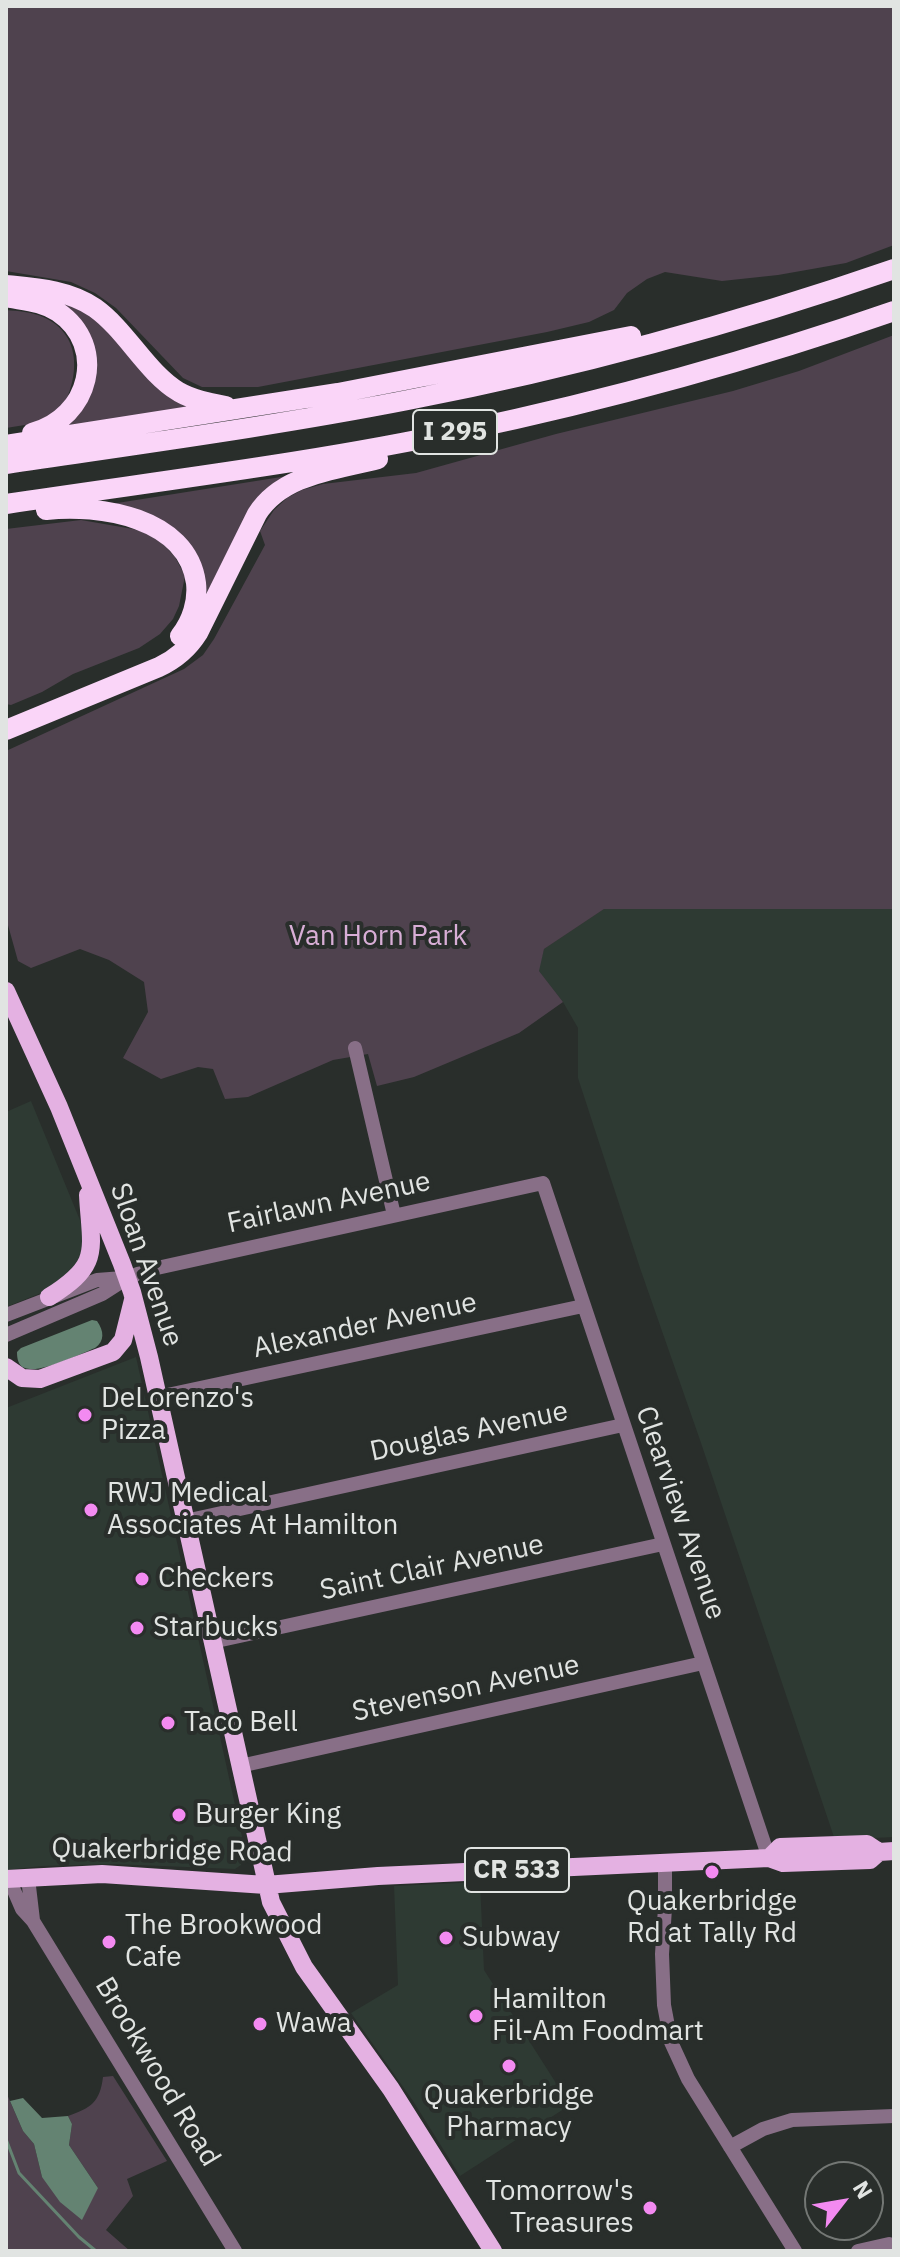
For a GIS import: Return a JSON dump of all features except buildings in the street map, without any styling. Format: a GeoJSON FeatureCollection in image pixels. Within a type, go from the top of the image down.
{"type":"FeatureCollection","features":[{"type":"Feature","properties":{"kind":"highway","name":"I 295"},"geometry":{"type":"LineString","coordinates":[[6,464],[406,401],[553,369],[699,331],[894,269]]}},
{"type":"Feature","properties":{"kind":"highway"},"geometry":{"type":"LineString","coordinates":[[6,285],[50,290],[83,301],[111,322],[158,374],[178,391],[196,399],[238,409]]}},
{"type":"Feature","properties":{"kind":"highway"},"geometry":{"type":"LineString","coordinates":[[6,298],[43,304],[63,315],[80,339],[87,368],[81,396],[65,417],[44,430],[6,443]]}},
{"type":"Feature","properties":{"kind":"highway","name":"I 295"},"geometry":{"type":"LineString","coordinates":[[6,505],[310,458],[460,431],[657,384],[894,311]]}},
{"type":"Feature","properties":{"kind":"highway"},"geometry":{"type":"LineString","coordinates":[[6,443],[370,387],[647,333],[699,331]]}},
{"type":"Feature","properties":{"kind":"highway"},"geometry":{"type":"LineString","coordinates":[[6,730],[159,667],[182,653],[198,633],[257,514],[278,490],[314,476],[397,454],[460,431]]}},
{"type":"Feature","properties":{"kind":"highway"},"geometry":{"type":"LineString","coordinates":[[6,505],[36,511],[103,511],[141,521],[162,532],[180,547],[192,567],[196,589],[195,604],[188,623],[169,646],[44,701],[6,713]]}},
{"type":"Feature","properties":{"kind":"main road","name":"Sloan Avenue"},"geometry":{"type":"LineString","coordinates":[[6,981],[9,996],[88,1179],[134,1299],[271,1902],[304,1967],[391,2089],[493,2251]]}},
{"type":"Feature","properties":{"kind":"main road"},"geometry":{"type":"LineString","coordinates":[[49,1297],[75,1280],[88,1261],[88,1179]]}},
{"type":"Feature","properties":{"kind":"main road"},"geometry":{"type":"LineString","coordinates":[[6,1367],[22,1378],[40,1379],[113,1352],[125,1335],[134,1299]]}},
{"type":"Feature","properties":{"kind":"main road","name":"Quakerbridge Road"},"geometry":{"type":"LineString","coordinates":[[14,1879],[115,1874],[266,1885],[378,1876],[769,1858],[783,1863],[870,1860],[886,1851]]}},
{"type":"Feature","properties":{"kind":"street"},"geometry":{"type":"LineString","coordinates":[[355,1048],[394,1215]]}},
{"type":"Feature","properties":{"kind":"street","name":"Fairlawn Avenue"},"geometry":{"type":"LineString","coordinates":[[6,1335],[154,1268],[543,1183]]}},
{"type":"Feature","properties":{"kind":"street","name":"Clearview Avenue"},"geometry":{"type":"LineString","coordinates":[[543,1183],[769,1858]]}},
{"type":"Feature","properties":{"kind":"street","name":"Fairlawn Avenue"},"geometry":{"type":"LineString","coordinates":[[6,1315],[97,1280],[127,1278]]}},
{"type":"Feature","properties":{"kind":"street","name":"Alexander Avenue"},"geometry":{"type":"LineString","coordinates":[[158,1397],[583,1306]]}},
{"type":"Feature","properties":{"kind":"street","name":"Douglas Avenue"},"geometry":{"type":"LineString","coordinates":[[185,1521],[623,1425]]}},
{"type":"Feature","properties":{"kind":"street","name":"Saint Clair Avenue"},"geometry":{"type":"LineString","coordinates":[[212,1642],[663,1544]]}},
{"type":"Feature","properties":{"kind":"street","name":"Stevenson Avenue"},"geometry":{"type":"LineString","coordinates":[[240,1766],[703,1663]]}},
{"type":"Feature","properties":{"kind":"street"},"geometry":{"type":"LineString","coordinates":[[665,1863],[662,1954],[671,2042],[683,2070],[795,2251]]}},
{"type":"Feature","properties":{"kind":"street","name":"Brookwood Road"},"geometry":{"type":"LineString","coordinates":[[14,1879],[22,1909],[33,1921],[235,2251]]}},
{"type":"Feature","properties":{"kind":"street"},"geometry":{"type":"LineString","coordinates":[[730,2147],[763,2129],[792,2120],[894,2116]]}},
{"type":"Feature","properties":{"kind":"street"},"geometry":{"type":"LineString","coordinates":[[858,2251],[889,2244]]}},
{"type":"Feature","properties":{"kind":"shaded area"},"geometry":{"type":"Polygon","coordinates":[[[604,909],[894,909],[894,1837],[835,1840],[578,1078],[578,1028],[563,1002],[538,970],[544,949],[604,909]]]}},
{"type":"Feature","properties":{"kind":"shaded area"},"geometry":{"type":"Polygon","coordinates":[[[31,1101],[84,1230],[86,1258],[61,1285],[6,1307],[6,1112],[31,1101]]]}},
{"type":"Feature","properties":{"kind":"shaded area"},"geometry":{"type":"Polygon","coordinates":[[[92,1320],[97,1321],[102,1332],[101,1342],[95,1348],[40,1368],[25,1368],[19,1364],[17,1352],[21,1348],[92,1320]]]}},
{"type":"Feature","properties":{"kind":"shaded area"},"geometry":{"type":"Polygon","coordinates":[[[136,1357],[245,1850],[244,1859],[235,1869],[113,1864],[6,1870],[6,1408],[136,1357]]]}},
{"type":"Feature","properties":{"kind":"shaded area"},"geometry":{"type":"Polygon","coordinates":[[[480,1882],[484,1970],[570,2105],[460,2176],[413,2101],[351,2013],[398,1985],[394,1886],[480,1882]]]}},
{"type":"Feature","properties":{"kind":"shaded area"},"geometry":{"type":"Polygon","coordinates":[[[23,2098],[42,2118],[68,2116],[72,2124],[69,2145],[98,2188],[82,2220],[60,2202],[42,2177],[34,2144],[23,2131],[10,2101],[23,2098]]]}},
{"type":"Feature","properties":{"kind":"green space"},"geometry":{"type":"Polygon","coordinates":[[[6,6],[894,6],[894,245],[846,263],[778,275],[722,281],[665,272],[647,279],[627,293],[614,310],[589,322],[258,387],[202,387],[183,378],[116,308],[95,293],[71,282],[6,271],[6,6]]]}},
{"type":"Feature","properties":{"kind":"green space"},"geometry":{"type":"Polygon","coordinates":[[[54,298],[96,317],[195,406],[52,433],[91,383],[54,298]]]}},
{"type":"Feature","properties":{"kind":"green space"},"geometry":{"type":"Polygon","coordinates":[[[6,310],[34,314],[57,325],[72,347],[74,375],[58,415],[6,428],[6,310]]]}},
{"type":"Feature","properties":{"kind":"green space","name":"Van Horn Park"},"geometry":{"type":"Polygon","coordinates":[[[894,335],[894,909],[604,909],[544,949],[539,971],[563,1002],[519,1033],[414,1077],[377,1086],[368,1054],[333,1060],[248,1097],[225,1099],[213,1069],[198,1067],[161,1079],[123,1058],[148,1012],[144,982],[109,960],[80,949],[31,968],[18,961],[6,918],[6,751],[184,669],[203,655],[265,545],[260,531],[274,510],[287,498],[323,484],[416,473],[556,434],[733,391],[799,371],[894,335]]]}},
{"type":"Feature","properties":{"kind":"green space"},"geometry":{"type":"Polygon","coordinates":[[[300,474],[267,492],[203,607],[196,561],[111,504],[300,474]]]}},
{"type":"Feature","properties":{"kind":"green space"},"geometry":{"type":"Polygon","coordinates":[[[81,520],[133,529],[163,544],[175,557],[185,576],[179,606],[160,634],[139,648],[73,674],[42,692],[11,705],[6,704],[6,529],[81,520]]]}},
{"type":"Feature","properties":{"kind":"green space"},"geometry":{"type":"Polygon","coordinates":[[[113,2076],[167,2161],[127,2179],[133,2196],[106,2230],[130,2251],[6,2251],[6,2092],[23,2131],[34,2144],[42,2177],[98,2188],[69,2145],[72,2124],[68,2116],[93,2103],[100,2093],[103,2077],[113,2076]]]}},
{"type":"Feature","properties":{"kind":"waterway"},"geometry":{"type":"LineString","coordinates":[[6,2139],[19,2173],[96,2251]]}},
{"type":"Feature","properties":{"kind":"place","name":"DeLorenzo's Pizza"},"geometry":{"type":"Point","coordinates":[85,1415]}},
{"type":"Feature","properties":{"kind":"place","name":"RWJ Medical Associates At Hamilton"},"geometry":{"type":"Point","coordinates":[91,1510]}},
{"type":"Feature","properties":{"kind":"place","name":"Checkers"},"geometry":{"type":"Point","coordinates":[142,1579]}},
{"type":"Feature","properties":{"kind":"place","name":"Starbucks"},"geometry":{"type":"Point","coordinates":[137,1628]}},
{"type":"Feature","properties":{"kind":"place","name":"Taco Bell"},"geometry":{"type":"Point","coordinates":[168,1723]}},
{"type":"Feature","properties":{"kind":"place","name":"Burger King"},"geometry":{"type":"Point","coordinates":[179,1815]}},
{"type":"Feature","properties":{"kind":"place","name":"Quakerbridge Rd at Tally Rd"},"geometry":{"type":"Point","coordinates":[712,1872]}},
{"type":"Feature","properties":{"kind":"place","name":"Subway"},"geometry":{"type":"Point","coordinates":[446,1938]}},
{"type":"Feature","properties":{"kind":"place","name":"The Brookwood Cafe"},"geometry":{"type":"Point","coordinates":[109,1942]}},
{"type":"Feature","properties":{"kind":"place","name":"Hamilton Fil-Am Foodmart"},"geometry":{"type":"Point","coordinates":[476,2016]}},
{"type":"Feature","properties":{"kind":"place","name":"Wawa"},"geometry":{"type":"Point","coordinates":[260,2024]}},
{"type":"Feature","properties":{"kind":"place","name":"Quakerbridge Pharmacy"},"geometry":{"type":"Point","coordinates":[509,2066]}},
{"type":"Feature","properties":{"kind":"place","name":"Tomorrow's Treasures"},"geometry":{"type":"Point","coordinates":[650,2208]}}]}
